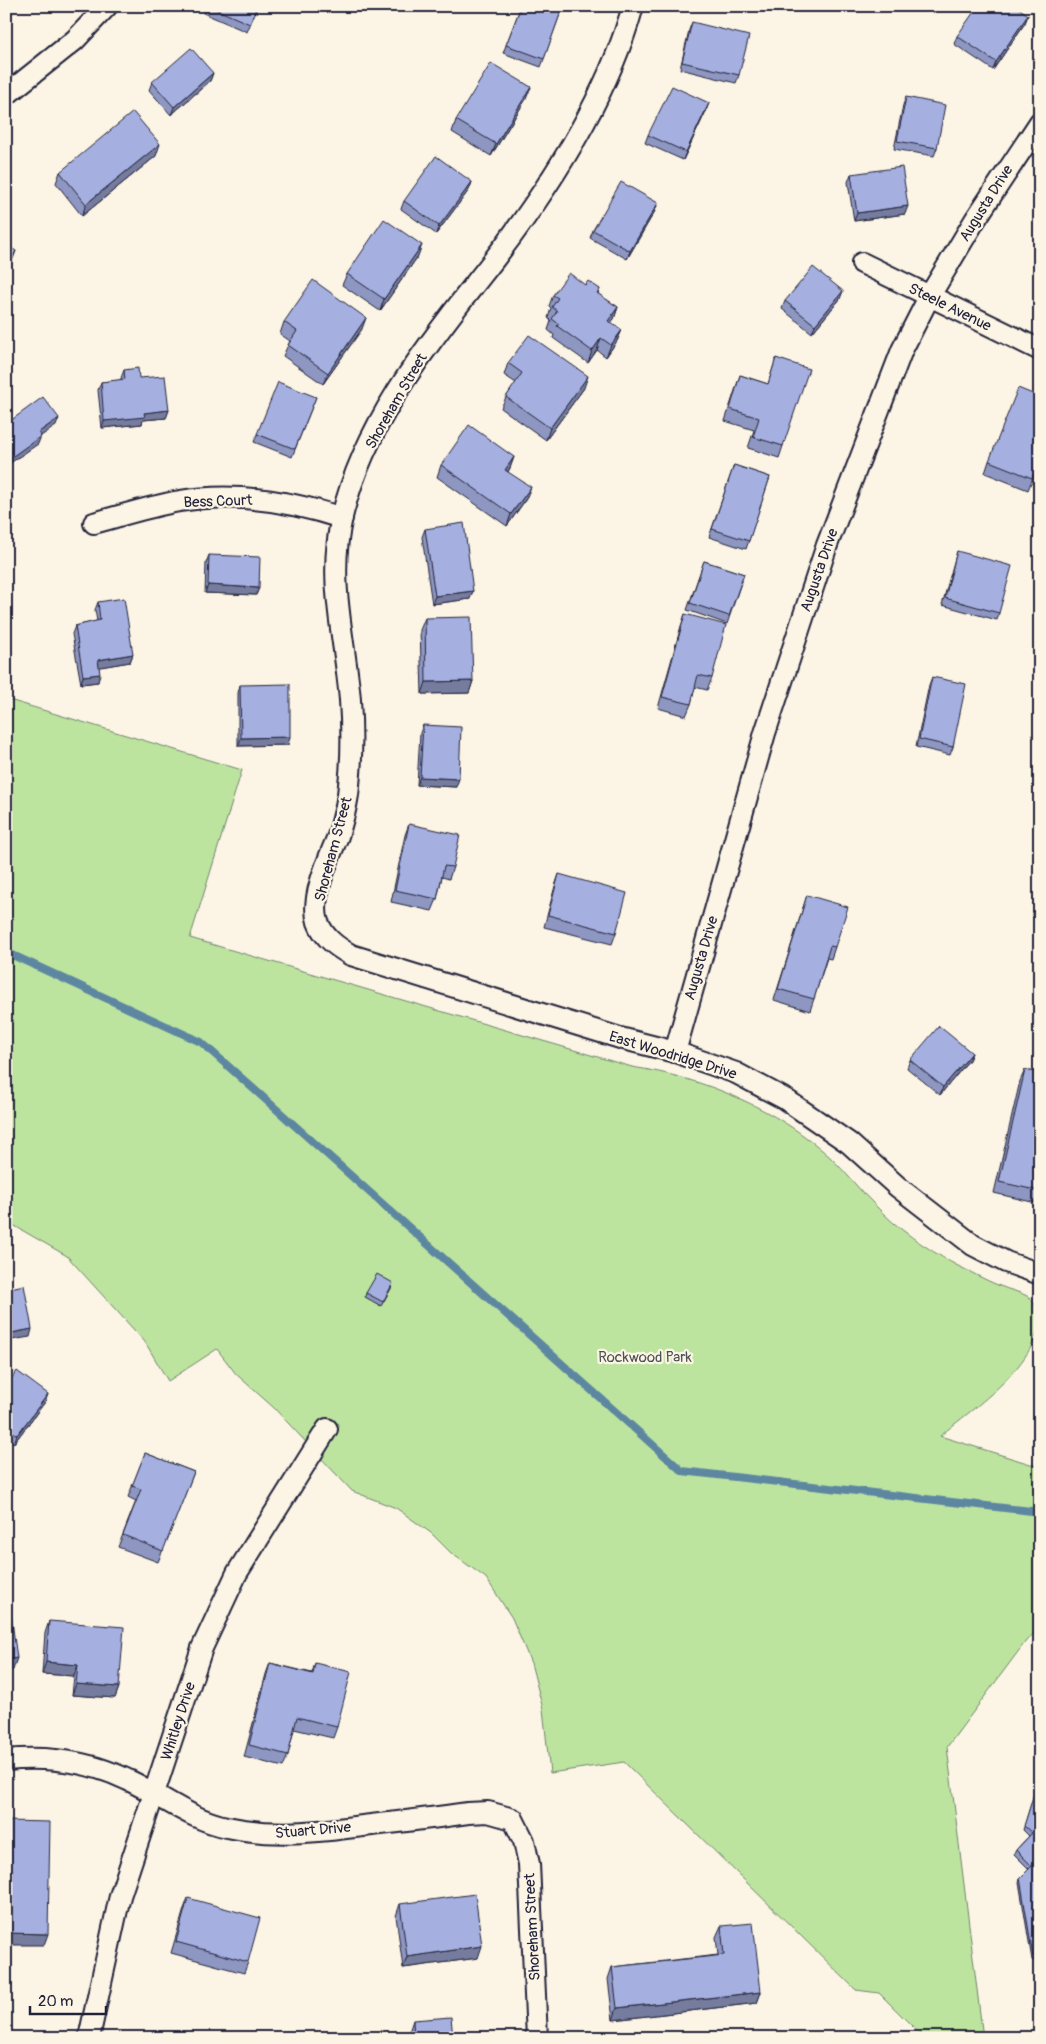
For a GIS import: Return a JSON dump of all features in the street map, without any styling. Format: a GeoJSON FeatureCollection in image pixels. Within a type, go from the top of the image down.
{"type":"FeatureCollection","features":[{"type":"Feature","properties":{"kind":"street"},"geometry":{"type":"LineString","coordinates":[[6,95],[76,40],[107,6]]}},
{"type":"Feature","properties":{"kind":"street","name":"Shoreham Street"},"geometry":{"type":"LineString","coordinates":[[324,933],[317,921],[318,895],[326,864],[339,833],[349,787],[352,743],[350,700],[336,608],[336,566],[342,518],[355,476],[375,430],[406,380],[458,304],[478,281],[541,194],[580,130],[614,62],[633,6]]}},
{"type":"Feature","properties":{"kind":"street","name":"Augusta Drive"},"geometry":{"type":"LineString","coordinates":[[674,1052],[765,733],[826,545],[902,350],[928,297],[975,220],[1040,122]]}},
{"type":"Feature","properties":{"kind":"street","name":"Steele Avenue"},"geometry":{"type":"LineString","coordinates":[[862,263],[928,297],[1040,350]]}},
{"type":"Feature","properties":{"kind":"street","name":"Bess Court"},"geometry":{"type":"LineString","coordinates":[[94,523],[158,505],[220,498],[284,503],[342,518]]}},
{"type":"Feature","properties":{"kind":"street","name":"East Woodridge Drive"},"geometry":{"type":"LineString","coordinates":[[324,933],[333,944],[351,955],[610,1035],[674,1052],[736,1073],[785,1098],[849,1143],[898,1187],[972,1245],[1006,1262],[1040,1274]]}},
{"type":"Feature","properties":{"kind":"street","name":"Whitley Drive"},"geometry":{"type":"LineString","coordinates":[[89,2038],[120,1896],[202,1648],[237,1573],[327,1429]]}},
{"type":"Feature","properties":{"kind":"street","name":"Stuart Drive"},"geometry":{"type":"LineString","coordinates":[[6,1760],[35,1758],[86,1764],[129,1780],[195,1816],[225,1827],[263,1834],[320,1831],[468,1813],[488,1812],[513,1819]]}},
{"type":"Feature","properties":{"kind":"street","name":"Shoreham Street"},"geometry":{"type":"LineString","coordinates":[[513,1819],[524,1841],[529,1864],[537,2038]]}},
{"type":"Feature","properties":{"kind":"green space","name":"Rockwood Park"},"geometry":{"type":"Polygon","coordinates":[[[6,699],[242,770],[190,938],[632,1067],[686,1079],[738,1098],[763,1110],[809,1140],[830,1157],[883,1213],[923,1245],[956,1265],[994,1284],[1026,1295],[1033,1302],[1039,1313],[1037,1331],[1030,1349],[1018,1366],[987,1398],[940,1436],[1040,1467],[1040,1628],[1026,1641],[947,1747],[983,2038],[924,2038],[879,1993],[856,1990],[624,1762],[550,1773],[543,1709],[531,1663],[512,1618],[486,1578],[451,1553],[431,1533],[396,1508],[352,1491],[273,1407],[236,1374],[217,1349],[168,1381],[145,1342],[67,1256],[6,1221],[6,699]]]}},
{"type":"Feature","properties":{"kind":"building"},"geometry":{"type":"Polygon","coordinates":[[[208,6],[257,6],[250,24],[208,6]]]}},
{"type":"Feature","properties":{"kind":"building"},"geometry":{"type":"Polygon","coordinates":[[[521,6],[563,6],[544,59],[506,45],[521,6]]]}},
{"type":"Feature","properties":{"kind":"building"},"geometry":{"type":"Polygon","coordinates":[[[978,6],[1016,6],[1028,15],[996,62],[957,36],[978,6]]]}},
{"type":"Feature","properties":{"kind":"building"},"geometry":{"type":"Polygon","coordinates":[[[692,22],[749,36],[739,75],[682,62],[692,22]]]}},
{"type":"Feature","properties":{"kind":"building"},"geometry":{"type":"Polygon","coordinates":[[[191,48],[213,73],[174,107],[152,82],[191,48]]]}},
{"type":"Feature","properties":{"kind":"building"},"geometry":{"type":"Polygon","coordinates":[[[491,63],[531,87],[496,144],[456,120],[491,63]]]}},
{"type":"Feature","properties":{"kind":"building"},"geometry":{"type":"Polygon","coordinates":[[[672,86],[709,103],[686,152],[648,135],[672,86]]]}},
{"type":"Feature","properties":{"kind":"building"},"geometry":{"type":"Polygon","coordinates":[[[906,97],[945,105],[937,148],[897,141],[906,97]]]}},
{"type":"Feature","properties":{"kind":"building"},"geometry":{"type":"Polygon","coordinates":[[[133,112],[160,144],[86,204],[60,172],[133,112]]]}},
{"type":"Feature","properties":{"kind":"building"},"geometry":{"type":"Polygon","coordinates":[[[436,156],[472,182],[439,226],[404,201],[436,156]]]}},
{"type":"Feature","properties":{"kind":"building"},"geometry":{"type":"Polygon","coordinates":[[[902,167],[908,206],[857,213],[851,174],[902,167]]]}},
{"type":"Feature","properties":{"kind":"building"},"geometry":{"type":"Polygon","coordinates":[[[621,182],[658,203],[630,251],[593,230],[621,182]]]}},
{"type":"Feature","properties":{"kind":"building"},"geometry":{"type":"Polygon","coordinates":[[[384,219],[422,245],[384,299],[347,274],[384,219]]]}},
{"type":"Feature","properties":{"kind":"building"},"geometry":{"type":"Polygon","coordinates":[[[6,245],[16,251],[6,266],[6,245]]]}},
{"type":"Feature","properties":{"kind":"building"},"geometry":{"type":"Polygon","coordinates":[[[813,267],[843,291],[815,325],[785,301],[813,267]]]}},
{"type":"Feature","properties":{"kind":"building"},"geometry":{"type":"Polygon","coordinates":[[[569,273],[585,285],[588,281],[600,289],[597,293],[618,307],[608,321],[622,330],[611,345],[601,338],[592,351],[557,326],[559,324],[552,319],[557,311],[552,307],[558,298],[553,295],[569,273]]]}},
{"type":"Feature","properties":{"kind":"building"},"geometry":{"type":"Polygon","coordinates":[[[313,280],[366,318],[328,373],[288,345],[297,331],[284,322],[313,280]]]}},
{"type":"Feature","properties":{"kind":"building"},"geometry":{"type":"Polygon","coordinates":[[[529,335],[588,376],[550,428],[506,397],[522,373],[508,363],[529,335]]]}},
{"type":"Feature","properties":{"kind":"building"},"geometry":{"type":"Polygon","coordinates":[[[776,358],[809,369],[783,446],[753,437],[759,418],[730,409],[740,375],[768,384],[776,358]]]}},
{"type":"Feature","properties":{"kind":"building"},"geometry":{"type":"Polygon","coordinates":[[[138,368],[139,378],[165,376],[169,410],[144,413],[145,417],[104,421],[101,382],[125,379],[124,370],[138,368]]]}},
{"type":"Feature","properties":{"kind":"building"},"geometry":{"type":"Polygon","coordinates":[[[278,382],[316,397],[295,449],[257,434],[278,382]]]}},
{"type":"Feature","properties":{"kind":"building"},"geometry":{"type":"Polygon","coordinates":[[[1018,388],[1040,397],[1040,459],[1032,478],[989,461],[1018,388]]]}},
{"type":"Feature","properties":{"kind":"building"},"geometry":{"type":"Polygon","coordinates":[[[43,397],[59,418],[39,432],[41,436],[6,461],[6,424],[43,397]]]}},
{"type":"Feature","properties":{"kind":"building"},"geometry":{"type":"Polygon","coordinates":[[[469,425],[514,457],[505,470],[531,487],[511,514],[441,465],[469,425]]]}},
{"type":"Feature","properties":{"kind":"building"},"geometry":{"type":"Polygon","coordinates":[[[734,465],[770,477],[749,541],[712,529],[734,465]]]}},
{"type":"Feature","properties":{"kind":"building"},"geometry":{"type":"Polygon","coordinates":[[[464,523],[473,591],[435,596],[425,529],[464,523]]]}},
{"type":"Feature","properties":{"kind":"building"},"geometry":{"type":"Polygon","coordinates":[[[957,551],[1012,566],[999,613],[945,598],[957,551]]]}},
{"type":"Feature","properties":{"kind":"building"},"geometry":{"type":"Polygon","coordinates":[[[209,555],[260,557],[259,588],[208,585],[209,555]]]}},
{"type":"Feature","properties":{"kind":"building"},"geometry":{"type":"Polygon","coordinates":[[[704,561],[744,574],[729,616],[690,603],[704,561]]]}},
{"type":"Feature","properties":{"kind":"building"},"geometry":{"type":"Polygon","coordinates":[[[124,598],[133,654],[98,660],[100,674],[83,676],[75,626],[100,620],[98,602],[124,598]]]}},
{"type":"Feature","properties":{"kind":"building"},"geometry":{"type":"Polygon","coordinates":[[[685,614],[726,625],[712,678],[698,675],[691,704],[662,697],[685,614]]]}},
{"type":"Feature","properties":{"kind":"building"},"geometry":{"type":"Polygon","coordinates":[[[471,617],[473,681],[426,682],[425,618],[471,617]]]}},
{"type":"Feature","properties":{"kind":"building"},"geometry":{"type":"Polygon","coordinates":[[[932,677],[966,684],[953,747],[919,739],[932,677]]]}},
{"type":"Feature","properties":{"kind":"building"},"geometry":{"type":"Polygon","coordinates":[[[290,684],[290,737],[241,738],[240,685],[290,684]]]}},
{"type":"Feature","properties":{"kind":"building"},"geometry":{"type":"Polygon","coordinates":[[[423,725],[461,727],[459,779],[420,777],[423,725]]]}},
{"type":"Feature","properties":{"kind":"building"},"geometry":{"type":"Polygon","coordinates":[[[409,824],[460,835],[453,867],[444,866],[437,899],[395,890],[409,824]]]}},
{"type":"Feature","properties":{"kind":"building"},"geometry":{"type":"Polygon","coordinates":[[[559,874],[627,893],[616,933],[548,915],[559,874]]]}},
{"type":"Feature","properties":{"kind":"building"},"geometry":{"type":"Polygon","coordinates":[[[807,895],[848,907],[835,947],[830,946],[814,999],[778,989],[807,895]]]}},
{"type":"Feature","properties":{"kind":"building"},"geometry":{"type":"Polygon","coordinates":[[[939,1026],[972,1053],[943,1087],[910,1060],[939,1026]]]}},
{"type":"Feature","properties":{"kind":"building"},"geometry":{"type":"Polygon","coordinates":[[[1025,1070],[1040,1073],[1040,1191],[999,1182],[1025,1070]]]}},
{"type":"Feature","properties":{"kind":"building"},"geometry":{"type":"Polygon","coordinates":[[[377,1274],[393,1283],[383,1302],[366,1293],[377,1274]]]}},
{"type":"Feature","properties":{"kind":"building"},"geometry":{"type":"Polygon","coordinates":[[[24,1285],[32,1329],[6,1334],[6,1289],[24,1285]]]}},
{"type":"Feature","properties":{"kind":"building"},"geometry":{"type":"Polygon","coordinates":[[[17,1371],[48,1394],[17,1435],[6,1427],[6,1386],[17,1371]]]}},
{"type":"Feature","properties":{"kind":"building"},"geometry":{"type":"Polygon","coordinates":[[[145,1453],[194,1472],[163,1551],[123,1535],[141,1489],[132,1486],[145,1453]]]}},
{"type":"Feature","properties":{"kind":"building"},"geometry":{"type":"Polygon","coordinates":[[[6,1592],[8,1592],[17,1658],[6,1660],[6,1592]]]}},
{"type":"Feature","properties":{"kind":"building"},"geometry":{"type":"Polygon","coordinates":[[[49,1621],[124,1627],[119,1687],[76,1684],[78,1665],[46,1662],[49,1621]]]}},
{"type":"Feature","properties":{"kind":"building"},"geometry":{"type":"Polygon","coordinates":[[[270,1663],[313,1674],[315,1663],[351,1672],[337,1727],[297,1717],[288,1755],[249,1745],[270,1663]]]}},
{"type":"Feature","properties":{"kind":"building"},"geometry":{"type":"Polygon","coordinates":[[[1040,1788],[1040,1960],[1033,1956],[1020,1878],[1032,1866],[1016,1850],[1032,1833],[1024,1826],[1034,1794],[1040,1788]]]}},
{"type":"Feature","properties":{"kind":"building"},"geometry":{"type":"Polygon","coordinates":[[[6,1821],[50,1822],[48,1934],[6,1933],[6,1821]]]}},
{"type":"Feature","properties":{"kind":"building"},"geometry":{"type":"Polygon","coordinates":[[[475,1894],[482,1946],[407,1957],[400,1904],[475,1894]]]}},
{"type":"Feature","properties":{"kind":"building"},"geometry":{"type":"Polygon","coordinates":[[[188,1898],[260,1918],[248,1962],[176,1942],[188,1898]]]}},
{"type":"Feature","properties":{"kind":"building"},"geometry":{"type":"Polygon","coordinates":[[[753,1923],[761,1992],[617,2008],[612,1967],[724,1955],[721,1926],[753,1923]]]}},
{"type":"Feature","properties":{"kind":"building"},"geometry":{"type":"Polygon","coordinates":[[[451,2017],[453,2038],[414,2038],[413,2020],[451,2017]]]}},
{"type":"Feature","properties":{"kind":"waterway"},"geometry":{"type":"LineString","coordinates":[[6,952],[201,1042],[682,1471],[1040,1512]]}}]}
